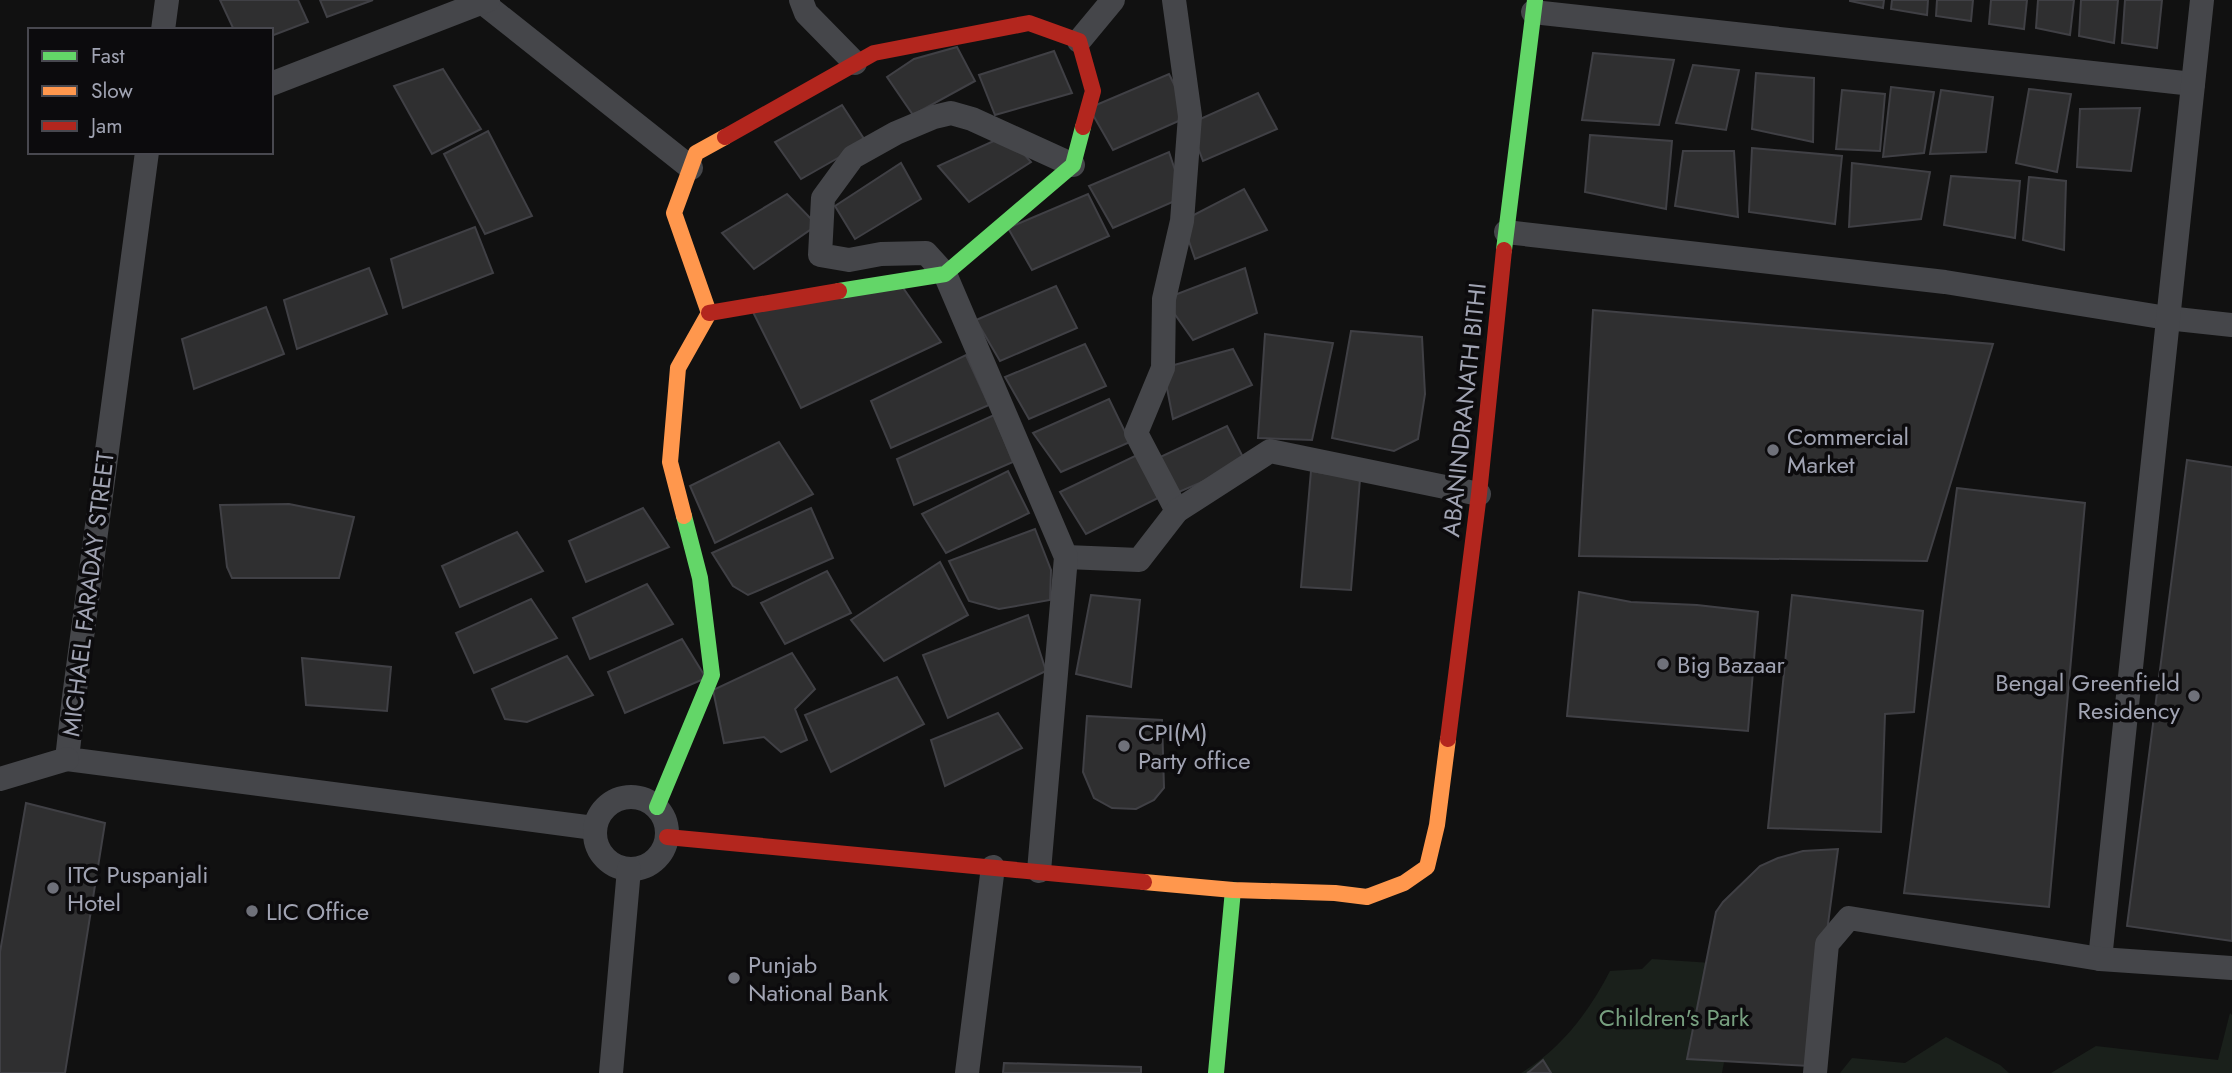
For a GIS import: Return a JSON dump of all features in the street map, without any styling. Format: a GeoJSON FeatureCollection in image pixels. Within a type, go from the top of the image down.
{"type":"FeatureCollection","features":[{"type":"Feature","properties":{"kind":"street"},"geometry":{"type":"LineString","coordinates":[[163,28],[167,0]]}},
{"type":"Feature","properties":{"kind":"street"},"geometry":{"type":"LineString","coordinates":[[801,0],[806,13],[855,64]]}},
{"type":"Feature","properties":{"kind":"street"},"geometry":{"type":"LineString","coordinates":[[1079,41],[1113,0]]}},
{"type":"Feature","properties":{"kind":"street"},"geometry":{"type":"LineString","coordinates":[[1174,0],[1190,116],[1182,221],[1164,299],[1163,369],[1136,433],[1177,511]]}},
{"type":"Feature","properties":{"kind":"street"},"geometry":{"type":"LineString","coordinates":[[2100,959],[2202,0]]}},
{"type":"Feature","properties":{"kind":"street"},"geometry":{"type":"LineString","coordinates":[[273,83],[485,1],[691,168]]}},
{"type":"Feature","properties":{"kind":"street"},"geometry":{"type":"LineString","coordinates":[[1534,6],[2193,84]]}},
{"type":"Feature","properties":{"kind":"street","name":"ABANINDRANATH BITHI"},"geometry":{"type":"LineString","coordinates":[[1233,890],[1335,893],[1367,897],[1404,883],[1427,867],[1437,825],[1479,494],[1506,232],[1534,6]]}},
{"type":"Feature","properties":{"kind":"street"},"geometry":{"type":"LineString","coordinates":[[657,807],[712,676],[700,578],[670,462],[678,368],[709,313],[674,213],[696,153],[874,53],[1029,23],[1079,41]]}},
{"type":"Feature","properties":{"kind":"street"},"geometry":{"type":"LineString","coordinates":[[709,313],[945,274],[1073,165],[1093,91],[1079,41]]}},
{"type":"Feature","properties":{"kind":"street"},"geometry":{"type":"LineString","coordinates":[[1039,871],[1066,557],[945,274],[926,253],[881,254],[849,260],[820,255],[823,198],[853,157],[896,133],[934,117],[951,113],[972,118],[1073,165]]}},
{"type":"Feature","properties":{"kind":"street","name":"MICHAEL FARADAY STREET"},"geometry":{"type":"LineString","coordinates":[[147,154],[67,759],[594,828]]}},
{"type":"Feature","properties":{"kind":"street"},"geometry":{"type":"LineString","coordinates":[[1506,232],[1945,282],[2167,318],[2232,325]]}},
{"type":"Feature","properties":{"kind":"street"},"geometry":{"type":"LineString","coordinates":[[1066,557],[1139,559],[1177,511],[1270,452],[1479,494]]}},
{"type":"Feature","properties":{"kind":"street"},"geometry":{"type":"LineString","coordinates":[[0,779],[67,759]]}},
{"type":"Feature","properties":{"kind":"street"},"geometry":{"type":"LineString","coordinates":[[618,798],[645,799],[657,807],[665,820],[667,836],[664,848],[652,862],[629,869],[611,863],[602,856],[596,843],[594,828],[598,814],[618,798]]}},
{"type":"Feature","properties":{"kind":"street"},"geometry":{"type":"LineString","coordinates":[[667,836],[1233,890],[1216,1073]]}},
{"type":"Feature","properties":{"kind":"street"},"geometry":{"type":"LineString","coordinates":[[967,1073],[993,867]]}},
{"type":"Feature","properties":{"kind":"street"},"geometry":{"type":"LineString","coordinates":[[611,1073],[629,869]]}},
{"type":"Feature","properties":{"kind":"street"},"geometry":{"type":"LineString","coordinates":[[1815,1073],[1827,944],[1849,918],[2100,959],[2232,968]]}},
{"type":"Feature","properties":{"kind":"green space","name":"Children's Park"},"geometry":{"type":"Polygon","coordinates":[[[1652,959],[1742,965],[1722,1073],[1521,1073],[1549,1053],[1573,1028],[1610,971],[1642,969],[1652,959]]]}},
{"type":"Feature","properties":{"kind":"green space"},"geometry":{"type":"Polygon","coordinates":[[[2230,1013],[2232,1073],[2051,1073],[2096,1046],[2218,1060],[2230,1013]]]}},
{"type":"Feature","properties":{"kind":"green space"},"geometry":{"type":"Polygon","coordinates":[[[1946,1037],[2000,1065],[2009,1073],[1840,1073],[1852,1058],[1905,1063],[1946,1037]]]}},
{"type":"Feature","properties":{"kind":"building"},"geometry":{"type":"Polygon","coordinates":[[[220,0],[298,0],[308,22],[273,35],[273,28],[233,28],[220,0]]]}},
{"type":"Feature","properties":{"kind":"building"},"geometry":{"type":"Polygon","coordinates":[[[320,0],[373,0],[327,17],[320,0]]]}},
{"type":"Feature","properties":{"kind":"building"},"geometry":{"type":"Polygon","coordinates":[[[1850,0],[1884,0],[1883,8],[1850,0]]]}},
{"type":"Feature","properties":{"kind":"building"},"geometry":{"type":"Polygon","coordinates":[[[1892,0],[1928,0],[1927,15],[1891,9],[1892,0]]]}},
{"type":"Feature","properties":{"kind":"building"},"geometry":{"type":"Polygon","coordinates":[[[1937,0],[1973,0],[1971,21],[1936,16],[1937,0]]]}},
{"type":"Feature","properties":{"kind":"building"},"geometry":{"type":"Polygon","coordinates":[[[1991,0],[2027,0],[2024,29],[1989,24],[1991,0]]]}},
{"type":"Feature","properties":{"kind":"building"},"geometry":{"type":"Polygon","coordinates":[[[2038,0],[2074,0],[2070,35],[2036,28],[2038,0]]]}},
{"type":"Feature","properties":{"kind":"building"},"geometry":{"type":"Polygon","coordinates":[[[2081,0],[2118,0],[2114,43],[2079,36],[2081,0]]]}},
{"type":"Feature","properties":{"kind":"building"},"geometry":{"type":"Polygon","coordinates":[[[2125,0],[2162,0],[2157,48],[2122,43],[2125,0]]]}},
{"type":"Feature","properties":{"kind":"building"},"geometry":{"type":"Polygon","coordinates":[[[957,47],[975,81],[913,115],[887,77],[914,59],[957,47]]]}},
{"type":"Feature","properties":{"kind":"building"},"geometry":{"type":"Polygon","coordinates":[[[1054,51],[1072,93],[995,115],[979,75],[1054,51]]]}},
{"type":"Feature","properties":{"kind":"building"},"geometry":{"type":"Polygon","coordinates":[[[1593,53],[1674,60],[1659,125],[1582,120],[1593,53]]]}},
{"type":"Feature","properties":{"kind":"building"},"geometry":{"type":"Polygon","coordinates":[[[1693,65],[1739,70],[1726,130],[1676,123],[1693,65]]]}},
{"type":"Feature","properties":{"kind":"building"},"geometry":{"type":"Polygon","coordinates":[[[443,69],[481,129],[432,154],[394,86],[443,69]]]}},
{"type":"Feature","properties":{"kind":"building"},"geometry":{"type":"Polygon","coordinates":[[[1756,73],[1814,78],[1813,142],[1752,129],[1756,73]]]}},
{"type":"Feature","properties":{"kind":"building"},"geometry":{"type":"Polygon","coordinates":[[[1169,74],[1190,116],[1113,150],[1089,108],[1169,74]]]}},
{"type":"Feature","properties":{"kind":"building"},"geometry":{"type":"Polygon","coordinates":[[[1891,87],[1934,92],[1924,153],[1883,157],[1891,87]]]}},
{"type":"Feature","properties":{"kind":"building"},"geometry":{"type":"Polygon","coordinates":[[[2029,89],[2071,94],[2057,172],[2016,163],[2029,89]]]}},
{"type":"Feature","properties":{"kind":"building"},"geometry":{"type":"Polygon","coordinates":[[[1842,90],[1885,94],[1880,151],[1836,149],[1842,90]]]}},
{"type":"Feature","properties":{"kind":"building"},"geometry":{"type":"Polygon","coordinates":[[[1941,90],[1993,97],[1986,152],[1930,154],[1941,90]]]}},
{"type":"Feature","properties":{"kind":"building"},"geometry":{"type":"Polygon","coordinates":[[[1258,93],[1277,129],[1203,161],[1189,124],[1258,93]]]}},
{"type":"Feature","properties":{"kind":"building"},"geometry":{"type":"Polygon","coordinates":[[[842,105],[866,142],[801,179],[775,142],[842,105]]]}},
{"type":"Feature","properties":{"kind":"building"},"geometry":{"type":"Polygon","coordinates":[[[2140,108],[2131,171],[2077,167],[2080,109],[2140,108]]]}},
{"type":"Feature","properties":{"kind":"building"},"geometry":{"type":"Polygon","coordinates":[[[488,131],[532,216],[485,234],[444,154],[488,131]]]}},
{"type":"Feature","properties":{"kind":"building"},"geometry":{"type":"Polygon","coordinates":[[[1007,135],[1031,162],[969,202],[938,166],[1007,135]]]}},
{"type":"Feature","properties":{"kind":"building"},"geometry":{"type":"Polygon","coordinates":[[[1590,135],[1672,141],[1666,209],[1585,192],[1590,135]]]}},
{"type":"Feature","properties":{"kind":"building"},"geometry":{"type":"Polygon","coordinates":[[[1752,148],[1842,156],[1835,224],[1749,212],[1752,148]]]}},
{"type":"Feature","properties":{"kind":"building"},"geometry":{"type":"Polygon","coordinates":[[[1683,151],[1734,151],[1738,217],[1675,206],[1683,151]]]}},
{"type":"Feature","properties":{"kind":"building"},"geometry":{"type":"Polygon","coordinates":[[[1169,152],[1184,197],[1113,228],[1089,186],[1169,152]]]}},
{"type":"Feature","properties":{"kind":"building"},"geometry":{"type":"Polygon","coordinates":[[[901,163],[921,199],[855,239],[835,206],[901,163]]]}},
{"type":"Feature","properties":{"kind":"building"},"geometry":{"type":"Polygon","coordinates":[[[1852,163],[1930,172],[1921,219],[1849,227],[1852,163]]]}},
{"type":"Feature","properties":{"kind":"building"},"geometry":{"type":"Polygon","coordinates":[[[1951,176],[2020,181],[2015,238],[1944,225],[1951,176]]]}},
{"type":"Feature","properties":{"kind":"building"},"geometry":{"type":"Polygon","coordinates":[[[2029,177],[2066,181],[2064,250],[2023,240],[2029,177]]]}},
{"type":"Feature","properties":{"kind":"building"},"geometry":{"type":"Polygon","coordinates":[[[1244,189],[1267,230],[1195,259],[1182,221],[1244,189]]]}},
{"type":"Feature","properties":{"kind":"building"},"geometry":{"type":"Polygon","coordinates":[[[787,194],[817,225],[754,269],[722,233],[787,194]]]}},
{"type":"Feature","properties":{"kind":"building"},"geometry":{"type":"Polygon","coordinates":[[[1088,194],[1109,236],[1032,270],[1008,228],[1088,194]]]}},
{"type":"Feature","properties":{"kind":"building"},"geometry":{"type":"Polygon","coordinates":[[[475,227],[493,273],[403,308],[391,259],[475,227]]]}},
{"type":"Feature","properties":{"kind":"building"},"geometry":{"type":"Polygon","coordinates":[[[369,268],[387,314],[297,349],[284,300],[369,268]]]}},
{"type":"Feature","properties":{"kind":"building"},"geometry":{"type":"Polygon","coordinates":[[[1245,268],[1257,313],[1193,340],[1164,299],[1245,268]]]}},
{"type":"Feature","properties":{"kind":"building"},"geometry":{"type":"Polygon","coordinates":[[[899,282],[941,342],[801,408],[750,306],[899,282]]]}},
{"type":"Feature","properties":{"kind":"building"},"geometry":{"type":"Polygon","coordinates":[[[1056,286],[1077,328],[1000,361],[976,320],[1056,286]]]}},
{"type":"Feature","properties":{"kind":"building"},"geometry":{"type":"Polygon","coordinates":[[[266,307],[284,354],[194,389],[182,339],[266,307]]]}},
{"type":"Feature","properties":{"kind":"building","name":"Commercial Market"},"geometry":{"type":"Polygon","coordinates":[[[1593,310],[1993,344],[1927,561],[1579,556],[1593,310]]]}},
{"type":"Feature","properties":{"kind":"building"},"geometry":{"type":"Polygon","coordinates":[[[1351,331],[1422,337],[1425,394],[1418,439],[1394,451],[1332,438],[1351,331]]]}},
{"type":"Feature","properties":{"kind":"building"},"geometry":{"type":"Polygon","coordinates":[[[1265,334],[1333,343],[1312,440],[1258,438],[1265,334]]]}},
{"type":"Feature","properties":{"kind":"building"},"geometry":{"type":"Polygon","coordinates":[[[1085,344],[1106,386],[1029,419],[1005,377],[1085,344]]]}},
{"type":"Feature","properties":{"kind":"building"},"geometry":{"type":"Polygon","coordinates":[[[1233,349],[1252,385],[1173,419],[1163,368],[1233,349]]]}},
{"type":"Feature","properties":{"kind":"building"},"geometry":{"type":"Polygon","coordinates":[[[966,355],[989,405],[891,448],[871,401],[966,355]]]}},
{"type":"Feature","properties":{"kind":"building"},"geometry":{"type":"Polygon","coordinates":[[[1109,399],[1130,442],[1061,472],[1033,433],[1109,399]]]}},
{"type":"Feature","properties":{"kind":"building"},"geometry":{"type":"Polygon","coordinates":[[[994,415],[1013,462],[914,505],[897,459],[994,415]]]}},
{"type":"Feature","properties":{"kind":"building"},"geometry":{"type":"Polygon","coordinates":[[[1227,426],[1246,463],[1172,495],[1158,458],[1227,426]]]}},
{"type":"Feature","properties":{"kind":"building"},"geometry":{"type":"Polygon","coordinates":[[[779,442],[813,494],[715,543],[690,486],[779,442]]]}},
{"type":"Feature","properties":{"kind":"building"},"geometry":{"type":"Polygon","coordinates":[[[1137,455],[1158,498],[1086,534],[1060,492],[1137,455]]]}},
{"type":"Feature","properties":{"kind":"building","name":"Bengal Greenfield Residency"},"geometry":{"type":"Polygon","coordinates":[[[2187,460],[2232,467],[2232,941],[2127,926],[2187,460]]]}},
{"type":"Feature","properties":{"kind":"building"},"geometry":{"type":"Polygon","coordinates":[[[1008,471],[1029,513],[946,553],[922,514],[1008,471]]]}},
{"type":"Feature","properties":{"kind":"building"},"geometry":{"type":"Polygon","coordinates":[[[1311,471],[1360,479],[1351,590],[1301,587],[1311,471]]]}},
{"type":"Feature","properties":{"kind":"building"},"geometry":{"type":"Polygon","coordinates":[[[1957,488],[2085,503],[2049,907],[1904,893],[1957,488]]]}},
{"type":"Feature","properties":{"kind":"building"},"geometry":{"type":"Polygon","coordinates":[[[289,504],[354,517],[339,578],[232,578],[227,567],[220,505],[289,504]]]}},
{"type":"Feature","properties":{"kind":"building"},"geometry":{"type":"Polygon","coordinates":[[[643,508],[669,547],[586,582],[569,541],[643,508]]]}},
{"type":"Feature","properties":{"kind":"building"},"geometry":{"type":"Polygon","coordinates":[[[811,508],[833,558],[748,595],[733,586],[712,553],[811,508]]]}},
{"type":"Feature","properties":{"kind":"building"},"geometry":{"type":"Polygon","coordinates":[[[1035,529],[1051,570],[1050,600],[999,609],[969,601],[949,561],[1035,529]]]}},
{"type":"Feature","properties":{"kind":"building"},"geometry":{"type":"Polygon","coordinates":[[[517,532],[543,571],[460,607],[442,566],[517,532]]]}},
{"type":"Feature","properties":{"kind":"building"},"geometry":{"type":"Polygon","coordinates":[[[940,562],[968,615],[884,661],[851,620],[940,562]]]}},
{"type":"Feature","properties":{"kind":"building"},"geometry":{"type":"Polygon","coordinates":[[[827,571],[851,613],[785,644],[761,603],[827,571]]]}},
{"type":"Feature","properties":{"kind":"building"},"geometry":{"type":"Polygon","coordinates":[[[647,584],[673,624],[590,659],[573,618],[647,584]]]}},
{"type":"Feature","properties":{"kind":"building","name":"Big Bazaar"},"geometry":{"type":"Polygon","coordinates":[[[1579,592],[1631,602],[1697,605],[1758,612],[1748,731],[1567,716],[1579,592]]]}},
{"type":"Feature","properties":{"kind":"building"},"geometry":{"type":"Polygon","coordinates":[[[1091,595],[1140,600],[1131,687],[1076,674],[1091,595]]]}},
{"type":"Feature","properties":{"kind":"building"},"geometry":{"type":"Polygon","coordinates":[[[1792,595],[1923,611],[1914,712],[1885,714],[1881,832],[1768,828],[1792,595]]]}},
{"type":"Feature","properties":{"kind":"building"},"geometry":{"type":"Polygon","coordinates":[[[531,599],[557,638],[474,673],[456,633],[531,599]]]}},
{"type":"Feature","properties":{"kind":"building"},"geometry":{"type":"Polygon","coordinates":[[[1028,615],[1046,671],[948,718],[923,655],[1028,615]]]}},
{"type":"Feature","properties":{"kind":"building"},"geometry":{"type":"Polygon","coordinates":[[[682,639],[706,678],[625,713],[608,672],[682,639]]]}},
{"type":"Feature","properties":{"kind":"building"},"geometry":{"type":"Polygon","coordinates":[[[792,653],[815,689],[795,709],[807,740],[781,752],[764,737],[724,743],[713,690],[792,653]]]}},
{"type":"Feature","properties":{"kind":"building"},"geometry":{"type":"Polygon","coordinates":[[[567,656],[593,695],[527,722],[505,719],[492,689],[567,656]]]}},
{"type":"Feature","properties":{"kind":"building"},"geometry":{"type":"Polygon","coordinates":[[[302,658],[391,667],[387,711],[306,705],[302,658]]]}},
{"type":"Feature","properties":{"kind":"building"},"geometry":{"type":"Polygon","coordinates":[[[897,677],[924,724],[831,772],[805,715],[897,677]]]}},
{"type":"Feature","properties":{"kind":"building"},"geometry":{"type":"Polygon","coordinates":[[[998,713],[1022,748],[945,786],[931,740],[998,713]]]}},
{"type":"Feature","properties":{"kind":"building","name":"CPI(M) Party office"},"geometry":{"type":"Polygon","coordinates":[[[1087,716],[1162,720],[1164,788],[1154,800],[1136,809],[1112,808],[1094,798],[1083,772],[1087,716]]]}},
{"type":"Feature","properties":{"kind":"building","name":"ITC Puspanjali Hotel"},"geometry":{"type":"Polygon","coordinates":[[[26,803],[105,823],[65,1073],[0,1073],[0,952],[26,803]]]}},
{"type":"Feature","properties":{"kind":"building"},"geometry":{"type":"Polygon","coordinates":[[[1838,849],[1809,1066],[1687,1059],[1716,912],[1723,902],[1760,866],[1803,851],[1838,849]]]}},
{"type":"Feature","properties":{"kind":"building"},"geometry":{"type":"Polygon","coordinates":[[[1543,1060],[1551,1073],[1527,1073],[1529,1072],[1543,1060]]]}},
{"type":"Feature","properties":{"kind":"building"},"geometry":{"type":"Polygon","coordinates":[[[1004,1063],[1141,1067],[1141,1073],[1003,1073],[1004,1063]]]}},
{"type":"Feature","properties":{"kind":"traffic: fast"},"geometry":{"type":"LineString","coordinates":[[1504,250],[1535,0]]}},
{"type":"Feature","properties":{"kind":"traffic: fast"},"geometry":{"type":"LineString","coordinates":[[839,291],[945,274],[1073,165],[1083,127]]}},
{"type":"Feature","properties":{"kind":"traffic: fast"},"geometry":{"type":"LineString","coordinates":[[657,807],[712,675],[700,578],[684,516]]}},
{"type":"Feature","properties":{"kind":"traffic: fast"},"geometry":{"type":"LineString","coordinates":[[1216,1073],[1233,890]]}},
{"type":"Feature","properties":{"kind":"traffic: slow"},"geometry":{"type":"LineString","coordinates":[[684,516],[670,462],[678,368],[709,313],[674,213],[696,153],[725,137]]}},
{"type":"Feature","properties":{"kind":"traffic: slow"},"geometry":{"type":"LineString","coordinates":[[1144,882],[1367,897],[1404,883],[1427,867],[1437,825],[1448,739]]}},
{"type":"Feature","properties":{"kind":"traffic: jam"},"geometry":{"type":"LineString","coordinates":[[725,137],[874,53],[1029,23],[1079,41],[1093,91],[1083,127]]}},
{"type":"Feature","properties":{"kind":"traffic: jam"},"geometry":{"type":"LineString","coordinates":[[1448,739],[1479,494],[1504,250]]}},
{"type":"Feature","properties":{"kind":"traffic: jam"},"geometry":{"type":"LineString","coordinates":[[709,313],[839,291]]}},
{"type":"Feature","properties":{"kind":"traffic: jam"},"geometry":{"type":"LineString","coordinates":[[667,837],[1144,882]]}},
{"type":"Feature","properties":{"kind":"place","name":"Commercial Market"},"geometry":{"type":"Point","coordinates":[1773,450]}},
{"type":"Feature","properties":{"kind":"place","name":"Big Bazaar"},"geometry":{"type":"Point","coordinates":[1663,664]}},
{"type":"Feature","properties":{"kind":"place","name":"Bengal Greenfield Residency"},"geometry":{"type":"Point","coordinates":[2194,696]}},
{"type":"Feature","properties":{"kind":"place","name":"CPI(M) Party office"},"geometry":{"type":"Point","coordinates":[1124,746]}},
{"type":"Feature","properties":{"kind":"place","name":"ITC Puspanjali Hotel"},"geometry":{"type":"Point","coordinates":[53,888]}},
{"type":"Feature","properties":{"kind":"place","name":"LIC Office"},"geometry":{"type":"Point","coordinates":[252,911]}},
{"type":"Feature","properties":{"kind":"place","name":"Punjab National Bank"},"geometry":{"type":"Point","coordinates":[734,978]}}]}
